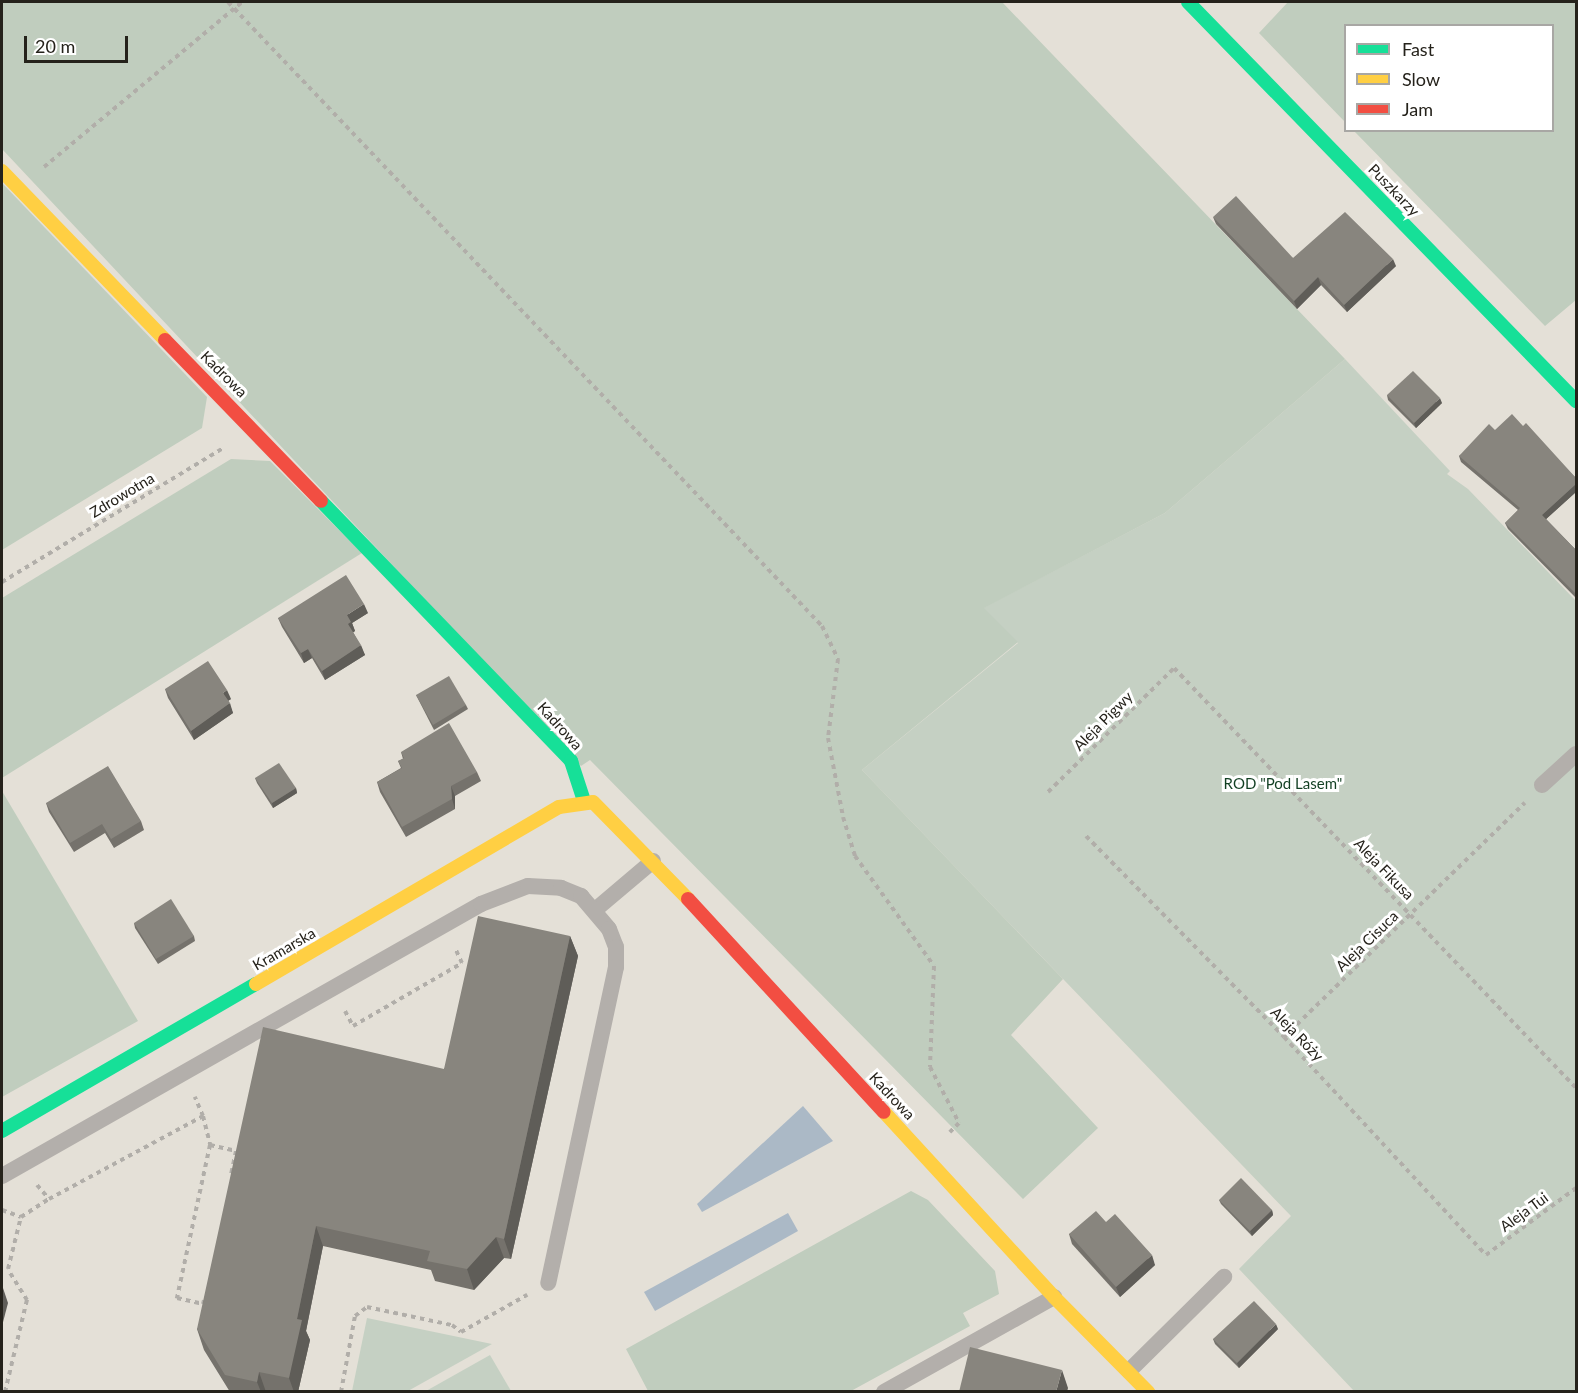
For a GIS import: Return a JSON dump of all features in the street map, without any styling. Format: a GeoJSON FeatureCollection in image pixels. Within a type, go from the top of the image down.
{"type":"FeatureCollection","features":[{"type":"Feature","properties":{"kind":"street","name":"Puszkarzy"},"geometry":{"type":"LineString","coordinates":[[1188,2],[1576,401]]}},
{"type":"Feature","properties":{"kind":"street","name":"Kadrowa"},"geometry":{"type":"LineString","coordinates":[[2,171],[255,429],[571,760],[584,801],[602,807],[1054,1297],[1130,1371],[1148,1392]]}},
{"type":"Feature","properties":{"kind":"street","name":"Kramarska"},"geometry":{"type":"LineString","coordinates":[[2,1131],[559,807],[584,801]]}},
{"type":"Feature","properties":{"kind":"lane"},"geometry":{"type":"LineString","coordinates":[[1542,785],[1576,754]]}},
{"type":"Feature","properties":{"kind":"lane"},"geometry":{"type":"LineString","coordinates":[[595,910],[653,861]]}},
{"type":"Feature","properties":{"kind":"lane"},"geometry":{"type":"LineString","coordinates":[[2,1176],[507,891],[528,886],[561,888],[581,896],[595,910],[616,946],[614,983],[548,1283]]}},
{"type":"Feature","properties":{"kind":"lane"},"geometry":{"type":"LineString","coordinates":[[1130,1371],[1224,1277]]}},
{"type":"Feature","properties":{"kind":"lane"},"geometry":{"type":"LineString","coordinates":[[884,1392],[1054,1297]]}},
{"type":"Feature","properties":{"kind":"path"},"geometry":{"type":"LineString","coordinates":[[228,2],[822,626],[838,659],[828,738],[855,856],[934,966],[930,1066],[959,1123],[925,1156]]}},
{"type":"Feature","properties":{"kind":"path"},"geometry":{"type":"LineString","coordinates":[[18,189],[242,2]]}},
{"type":"Feature","properties":{"kind":"path","name":"Zdrowotna"},"geometry":{"type":"LineString","coordinates":[[2,582],[255,429]]}},
{"type":"Feature","properties":{"kind":"path","name":"Aleja Pigwy"},"geometry":{"type":"LineString","coordinates":[[1048,792],[1174,668]]}},
{"type":"Feature","properties":{"kind":"path","name":"Aleja Fikusa"},"geometry":{"type":"LineString","coordinates":[[1174,668],[1412,914],[1576,1088]]}},
{"type":"Feature","properties":{"kind":"path","name":"Aleja Cisuca"},"geometry":{"type":"LineString","coordinates":[[1284,1037],[1542,785]]}},
{"type":"Feature","properties":{"kind":"path","name":"Aleja Róży"},"geometry":{"type":"LineString","coordinates":[[1086,836],[1284,1037],[1486,1255]]}},
{"type":"Feature","properties":{"kind":"path"},"geometry":{"type":"LineString","coordinates":[[340,1002],[353,1026],[462,963],[451,940]]}},
{"type":"Feature","properties":{"kind":"path"},"geometry":{"type":"LineString","coordinates":[[197,1087],[195,1103],[203,1116],[210,1145],[177,1299],[203,1304],[206,1293]]}},
{"type":"Feature","properties":{"kind":"path"},"geometry":{"type":"LineString","coordinates":[[3,1391],[27,1300],[8,1269],[21,1217],[49,1199],[203,1116]]}},
{"type":"Feature","properties":{"kind":"path"},"geometry":{"type":"LineString","coordinates":[[210,1145],[236,1151],[229,1184]]}},
{"type":"Feature","properties":{"kind":"path"},"geometry":{"type":"LineString","coordinates":[[33,1183],[49,1199]]}},
{"type":"Feature","properties":{"kind":"path","name":"Aleja Tui"},"geometry":{"type":"LineString","coordinates":[[1486,1255],[1576,1188]]}},
{"type":"Feature","properties":{"kind":"path"},"geometry":{"type":"LineString","coordinates":[[2,1210],[21,1217]]}},
{"type":"Feature","properties":{"kind":"path"},"geometry":{"type":"LineString","coordinates":[[341,1392],[355,1316],[367,1307],[452,1325],[461,1332],[548,1283]]}},
{"type":"Feature","properties":{"kind":"green space"},"geometry":{"type":"Polygon","coordinates":[[[2,2],[1002,2],[1345,359],[1165,513],[984,608],[1018,642],[862,770],[1063,979],[1011,1035],[1098,1128],[1023,1199],[590,760],[581,766],[2,149],[2,2]]]}},
{"type":"Feature","properties":{"kind":"green space"},"geometry":{"type":"Polygon","coordinates":[[[1288,2],[1576,2],[1576,300],[1545,326],[1355,132],[1554,132],[1554,24],[1344,24],[1344,121],[1259,33],[1288,2]]]}},
{"type":"Feature","properties":{"kind":"green space"},"geometry":{"type":"Polygon","coordinates":[[[2,183],[207,397],[202,428],[2,550],[2,183]]]}},
{"type":"Feature","properties":{"kind":"green space","name":"ROD \"Pod Lasem\""},"geometry":{"type":"Polygon","coordinates":[[[1345,359],[1450,471],[1447,474],[1468,489],[1576,601],[1576,1391],[1354,1391],[1239,1269],[1291,1216],[862,770],[1018,643],[983,608],[1165,513],[1345,359]]]}},
{"type":"Feature","properties":{"kind":"green space"},"geometry":{"type":"Polygon","coordinates":[[[231,459],[270,461],[362,553],[2,778],[2,598],[231,459]]]}},
{"type":"Feature","properties":{"kind":"green space"},"geometry":{"type":"Polygon","coordinates":[[[2,791],[138,1021],[2,1097],[2,791]]]}},
{"type":"Feature","properties":{"kind":"green space"},"geometry":{"type":"Polygon","coordinates":[[[911,1191],[928,1200],[995,1271],[999,1294],[963,1313],[970,1326],[851,1391],[648,1391],[626,1349],[911,1191]]]}},
{"type":"Feature","properties":{"kind":"green space"},"geometry":{"type":"Polygon","coordinates":[[[367,1318],[492,1344],[408,1391],[352,1391],[367,1318]]]}},
{"type":"Feature","properties":{"kind":"green space"},"geometry":{"type":"Polygon","coordinates":[[[490,1355],[511,1391],[426,1391],[490,1355]]]}},
{"type":"Feature","properties":{"kind":"water"},"geometry":{"type":"Polygon","coordinates":[[[803,1106],[833,1141],[702,1212],[697,1204],[803,1106]]]}},
{"type":"Feature","properties":{"kind":"water"},"geometry":{"type":"Polygon","coordinates":[[[788,1213],[798,1231],[655,1311],[644,1292],[788,1213]]]}},
{"type":"Feature","properties":{"kind":"building"},"geometry":{"type":"Polygon","coordinates":[[[1236,196],[1293,258],[1345,212],[1393,259],[1344,305],[1318,277],[1294,301],[1213,217],[1236,196]]]}},
{"type":"Feature","properties":{"kind":"building"},"geometry":{"type":"Polygon","coordinates":[[[1413,371],[1440,398],[1414,423],[1387,395],[1413,371]]]}},
{"type":"Feature","properties":{"kind":"building"},"geometry":{"type":"Polygon","coordinates":[[[1512,414],[1523,426],[1526,423],[1576,478],[1576,484],[1542,515],[1576,550],[1576,594],[1505,523],[1520,508],[1459,456],[1489,424],[1495,430],[1512,414]]]}},
{"type":"Feature","properties":{"kind":"building"},"geometry":{"type":"Polygon","coordinates":[[[346,575],[364,604],[347,615],[351,622],[348,624],[361,645],[322,671],[308,649],[301,653],[278,618],[346,575]]]}},
{"type":"Feature","properties":{"kind":"building"},"geometry":{"type":"Polygon","coordinates":[[[208,661],[227,690],[223,693],[230,703],[191,731],[165,689],[208,661]]]}},
{"type":"Feature","properties":{"kind":"building"},"geometry":{"type":"Polygon","coordinates":[[[449,676],[466,705],[433,725],[416,695],[449,676]]]}},
{"type":"Feature","properties":{"kind":"building"},"geometry":{"type":"Polygon","coordinates":[[[449,723],[477,772],[451,786],[452,799],[402,827],[377,782],[402,768],[398,761],[404,758],[401,752],[449,723]]]}},
{"type":"Feature","properties":{"kind":"building"},"geometry":{"type":"Polygon","coordinates":[[[279,763],[296,788],[272,803],[255,778],[279,763]]]}},
{"type":"Feature","properties":{"kind":"building"},"geometry":{"type":"Polygon","coordinates":[[[108,766],[141,821],[111,839],[102,824],[70,843],[46,803],[108,766]]]}},
{"type":"Feature","properties":{"kind":"building"},"geometry":{"type":"Polygon","coordinates":[[[171,899],[194,936],[156,959],[134,923],[171,899]]]}},
{"type":"Feature","properties":{"kind":"building"},"geometry":{"type":"Polygon","coordinates":[[[478,916],[570,936],[504,1239],[496,1237],[467,1269],[427,1261],[430,1251],[316,1226],[297,1319],[302,1320],[289,1378],[259,1372],[257,1382],[225,1375],[197,1329],[263,1027],[444,1069],[478,916]]]}},
{"type":"Feature","properties":{"kind":"building"},"geometry":{"type":"Polygon","coordinates":[[[1241,1178],[1272,1210],[1250,1231],[1219,1200],[1241,1178]]]}},
{"type":"Feature","properties":{"kind":"building"},"geometry":{"type":"Polygon","coordinates":[[[1096,1211],[1106,1222],[1115,1214],[1152,1255],[1116,1287],[1069,1234],[1096,1211]]]}},
{"type":"Feature","properties":{"kind":"building"},"geometry":{"type":"Polygon","coordinates":[[[1254,1301],[1276,1324],[1237,1363],[1213,1339],[1254,1301]]]}},
{"type":"Feature","properties":{"kind":"building"},"geometry":{"type":"Polygon","coordinates":[[[970,1347],[1062,1370],[1056,1392],[959,1392],[970,1347]]]}},
{"type":"Feature","properties":{"kind":"traffic: fast"},"geometry":{"type":"LineString","coordinates":[[1188,2],[1576,401]]}},
{"type":"Feature","properties":{"kind":"traffic: fast"},"geometry":{"type":"LineString","coordinates":[[321,501],[571,761],[584,801]]}},
{"type":"Feature","properties":{"kind":"traffic: fast"},"geometry":{"type":"LineString","coordinates":[[2,1131],[256,984]]}},
{"type":"Feature","properties":{"kind":"traffic: slow"},"geometry":{"type":"LineString","coordinates":[[2,171],[165,340]]}},
{"type":"Feature","properties":{"kind":"traffic: slow"},"geometry":{"type":"LineString","coordinates":[[256,984],[559,807],[593,802],[688,899]]}},
{"type":"Feature","properties":{"kind":"traffic: slow"},"geometry":{"type":"LineString","coordinates":[[884,1112],[1054,1297],[1148,1392]]}},
{"type":"Feature","properties":{"kind":"traffic: jam"},"geometry":{"type":"LineString","coordinates":[[165,340],[321,501]]}},
{"type":"Feature","properties":{"kind":"traffic: jam"},"geometry":{"type":"LineString","coordinates":[[688,899],[884,1112]]}}]}
